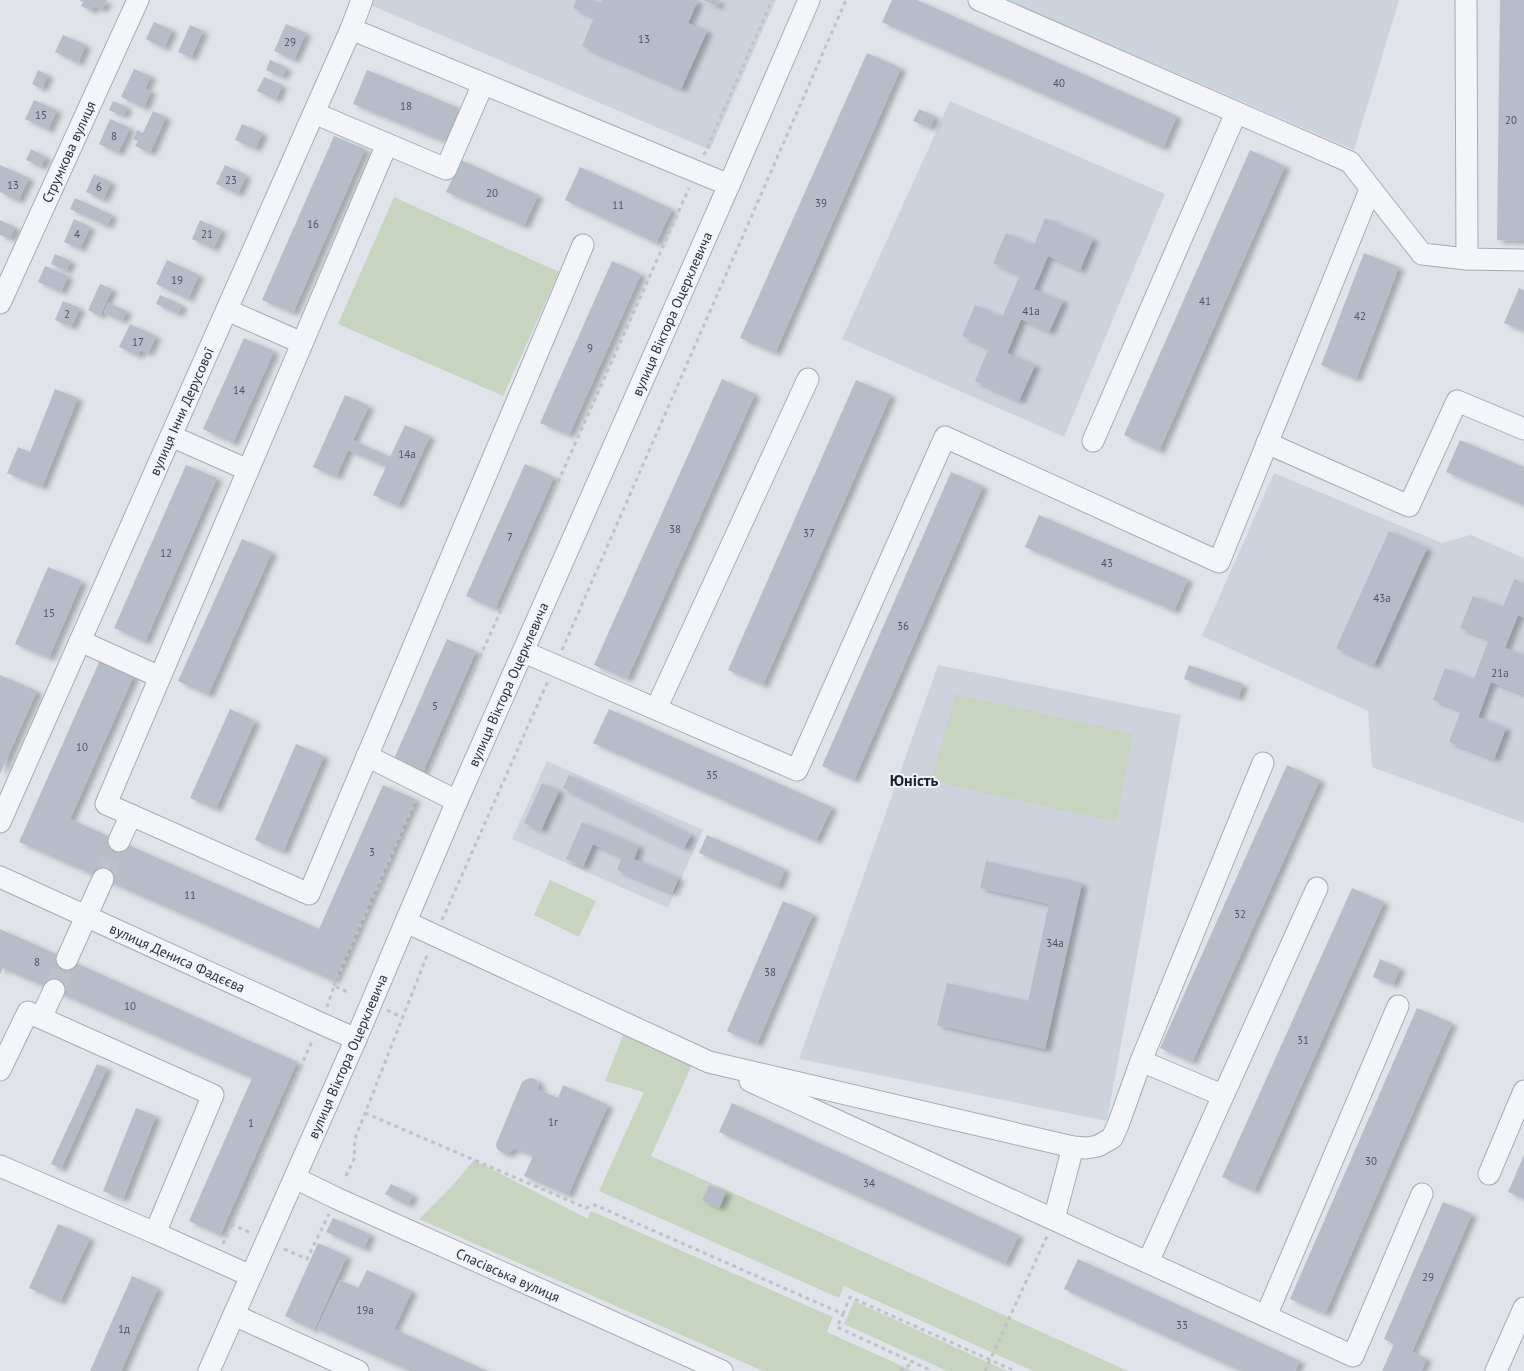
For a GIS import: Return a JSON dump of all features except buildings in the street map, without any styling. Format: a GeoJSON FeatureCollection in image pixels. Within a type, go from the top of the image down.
{"type":"FeatureCollection","features":[{"type":"Feature","properties":{"kind":"street","name":"Струмкова вулиця"},"geometry":{"type":"LineString","coordinates":[[0,303],[138,0]]}},
{"type":"Feature","properties":{"kind":"street","name":"вулиця Інни Дерусової"},"geometry":{"type":"LineString","coordinates":[[0,822],[352,29],[362,0]]}},
{"type":"Feature","properties":{"kind":"street","name":"вулиця Віктора Оцерклевича"},"geometry":{"type":"LineString","coordinates":[[209,1371],[356,1039],[458,801],[809,0]]}},
{"type":"Feature","properties":{"kind":"street"},"geometry":{"type":"LineString","coordinates":[[979,0],[1350,162],[1370,190],[1422,254],[1466,259],[1524,260]]}},
{"type":"Feature","properties":{"kind":"street"},"geometry":{"type":"LineString","coordinates":[[1466,0],[1466,259]]}},
{"type":"Feature","properties":{"kind":"street"},"geometry":{"type":"LineString","coordinates":[[352,29],[729,186]]}},
{"type":"Feature","properties":{"kind":"street"},"geometry":{"type":"LineString","coordinates":[[314,113],[446,169],[483,84]]}},
{"type":"Feature","properties":{"kind":"street"},"geometry":{"type":"LineString","coordinates":[[1094,441],[1236,113]]}},
{"type":"Feature","properties":{"kind":"street"},"geometry":{"type":"LineString","coordinates":[[387,144],[106,804],[309,894],[583,246]]}},
{"type":"Feature","properties":{"kind":"street"},"geometry":{"type":"LineString","coordinates":[[524,652],[798,770],[945,437],[1219,562],[1370,190]]}},
{"type":"Feature","properties":{"kind":"street"},"geometry":{"type":"LineString","coordinates":[[227,310],[302,343]]}},
{"type":"Feature","properties":{"kind":"street"},"geometry":{"type":"LineString","coordinates":[[656,709],[808,379]]}},
{"type":"Feature","properties":{"kind":"street"},"geometry":{"type":"LineString","coordinates":[[1267,443],[1409,506],[1457,401],[1524,430]]}},
{"type":"Feature","properties":{"kind":"street"},"geometry":{"type":"LineString","coordinates":[[171,436],[248,470]]}},
{"type":"Feature","properties":{"kind":"street"},"geometry":{"type":"LineString","coordinates":[[80,641],[160,676]]}},
{"type":"Feature","properties":{"kind":"street"},"geometry":{"type":"LineString","coordinates":[[367,756],[458,801]]}},
{"type":"Feature","properties":{"kind":"street"},"geometry":{"type":"LineString","coordinates":[[709,1062],[1073,1147],[1086,1148],[1098,1146],[1112,1138],[1118,1125],[1141,1061],[1263,763]]}},
{"type":"Feature","properties":{"kind":"street"},"geometry":{"type":"LineString","coordinates":[[120,841],[131,815]]}},
{"type":"Feature","properties":{"kind":"street","name":"вулиця Дениса Фадєєва"},"geometry":{"type":"LineString","coordinates":[[0,877],[356,1039]]}},
{"type":"Feature","properties":{"kind":"street"},"geometry":{"type":"LineString","coordinates":[[67,959],[103,879]]}},
{"type":"Feature","properties":{"kind":"street"},"geometry":{"type":"LineString","coordinates":[[1148,1262],[1317,888]]}},
{"type":"Feature","properties":{"kind":"street"},"geometry":{"type":"LineString","coordinates":[[406,922],[1353,1356],[1422,1194]]}},
{"type":"Feature","properties":{"kind":"street"},"geometry":{"type":"LineString","coordinates":[[41,1018],[54,990]]}},
{"type":"Feature","properties":{"kind":"street"},"geometry":{"type":"LineString","coordinates":[[1266,1316],[1398,1006]]}},
{"type":"Feature","properties":{"kind":"street"},"geometry":{"type":"LineString","coordinates":[[0,1070],[28,1012],[213,1095],[155,1234]]}},
{"type":"Feature","properties":{"kind":"street"},"geometry":{"type":"LineString","coordinates":[[1141,1061],[1222,1095]]}},
{"type":"Feature","properties":{"kind":"street"},"geometry":{"type":"LineString","coordinates":[[1489,1174],[1524,1091]]}},
{"type":"Feature","properties":{"kind":"street"},"geometry":{"type":"LineString","coordinates":[[1054,1220],[1073,1147]]}},
{"type":"Feature","properties":{"kind":"street"},"geometry":{"type":"LineString","coordinates":[[0,1166],[251,1276]]}},
{"type":"Feature","properties":{"kind":"street","name":"Спасівська вулиця"},"geometry":{"type":"LineString","coordinates":[[294,1178],[722,1371]]}},
{"type":"Feature","properties":{"kind":"street"},"geometry":{"type":"LineString","coordinates":[[1496,1371],[1524,1308]]}},
{"type":"Feature","properties":{"kind":"street"},"geometry":{"type":"LineString","coordinates":[[234,1315],[357,1371]]}},
{"type":"Feature","properties":{"kind":"path"},"geometry":{"type":"LineString","coordinates":[[326,1010],[334,986],[772,0]]}},
{"type":"Feature","properties":{"kind":"path"},"geometry":{"type":"LineString","coordinates":[[346,1176],[355,1157],[356,1136],[435,936],[846,0]]}},
{"type":"Feature","properties":{"kind":"path"},"geometry":{"type":"LineString","coordinates":[[334,986],[350,994]]}},
{"type":"Feature","properties":{"kind":"path"},"geometry":{"type":"LineString","coordinates":[[382,1008],[403,1018]]}},
{"type":"Feature","properties":{"kind":"path"},"geometry":{"type":"LineString","coordinates":[[215,1260],[315,1034]]}},
{"type":"Feature","properties":{"kind":"path"},"geometry":{"type":"LineString","coordinates":[[365,1113],[586,1208],[595,1206],[843,1314]]}},
{"type":"Feature","properties":{"kind":"path"},"geometry":{"type":"LineString","coordinates":[[280,1247],[307,1259],[330,1211]]}},
{"type":"Feature","properties":{"kind":"path"},"geometry":{"type":"LineString","coordinates":[[985,1371],[1054,1220]]}},
{"type":"Feature","properties":{"kind":"path"},"geometry":{"type":"LineString","coordinates":[[231,1224],[254,1235]]}},
{"type":"Feature","properties":{"kind":"path"},"geometry":{"type":"LineString","coordinates":[[932,1371],[837,1327],[850,1297],[1015,1371]]}},
{"type":"Feature","properties":{"kind":"path"},"geometry":{"type":"LineString","coordinates":[[900,1371],[914,1362]]}},
{"type":"Feature","properties":{"kind":"shaded area"},"geometry":{"type":"Polygon","coordinates":[[[362,0],[776,0],[710,150],[362,0]]]}},
{"type":"Feature","properties":{"kind":"shaded area"},"geometry":{"type":"Polygon","coordinates":[[[1007,0],[1399,0],[1354,150],[1007,0]]]}},
{"type":"Feature","properties":{"kind":"shaded area"},"geometry":{"type":"Polygon","coordinates":[[[950,101],[1165,194],[1064,437],[842,339],[950,101]]]}},
{"type":"Feature","properties":{"kind":"shaded area"},"geometry":{"type":"Polygon","coordinates":[[[1274,473],[1442,543],[1471,535],[1524,558],[1524,823],[1372,767],[1368,711],[1202,636],[1274,473]]]}},
{"type":"Feature","properties":{"kind":"shaded area"},"geometry":{"type":"Polygon","coordinates":[[[938,665],[1181,715],[1107,1121],[799,1059],[938,665]]]}},
{"type":"Feature","properties":{"kind":"shaded area"},"geometry":{"type":"Polygon","coordinates":[[[547,761],[703,830],[668,908],[512,839],[547,761]]]}},
{"type":"Feature","properties":{"kind":"green space"},"geometry":{"type":"Polygon","coordinates":[[[394,197],[559,272],[503,396],[338,324],[394,197]]]}},
{"type":"Feature","properties":{"kind":"green space"},"geometry":{"type":"Polygon","coordinates":[[[955,694],[1133,734],[1116,822],[932,781],[955,694]]]}},
{"type":"Feature","properties":{"kind":"green space"},"geometry":{"type":"Polygon","coordinates":[[[550,880],[596,901],[579,937],[534,915],[550,880]]]}},
{"type":"Feature","properties":{"kind":"green space"},"geometry":{"type":"Polygon","coordinates":[[[627,1025],[696,1056],[651,1156],[1128,1371],[1033,1371],[844,1286],[839,1298],[599,1191],[644,1092],[605,1081],[627,1025]]]}},
{"type":"Feature","properties":{"kind":"green space"},"geometry":{"type":"Polygon","coordinates":[[[474,1160],[588,1219],[591,1211],[833,1317],[827,1332],[913,1371],[763,1371],[419,1219],[451,1187],[474,1160]]]}},
{"type":"Feature","properties":{"kind":"green space"},"geometry":{"type":"Polygon","coordinates":[[[854,1301],[1007,1371],[947,1371],[844,1324],[854,1301]]]}},
{"type":"Feature","properties":{"kind":"tunnel"},"geometry":{"type":"LineString","coordinates":[[103,879],[119,841]]}},
{"type":"Feature","properties":{"kind":"tunnel"},"geometry":{"type":"LineString","coordinates":[[54,990],[67,959]]}},
{"type":"Feature","properties":{"kind":"district","name":"Юність"},"geometry":{"type":"Point","coordinates":[914,780]}}]}
